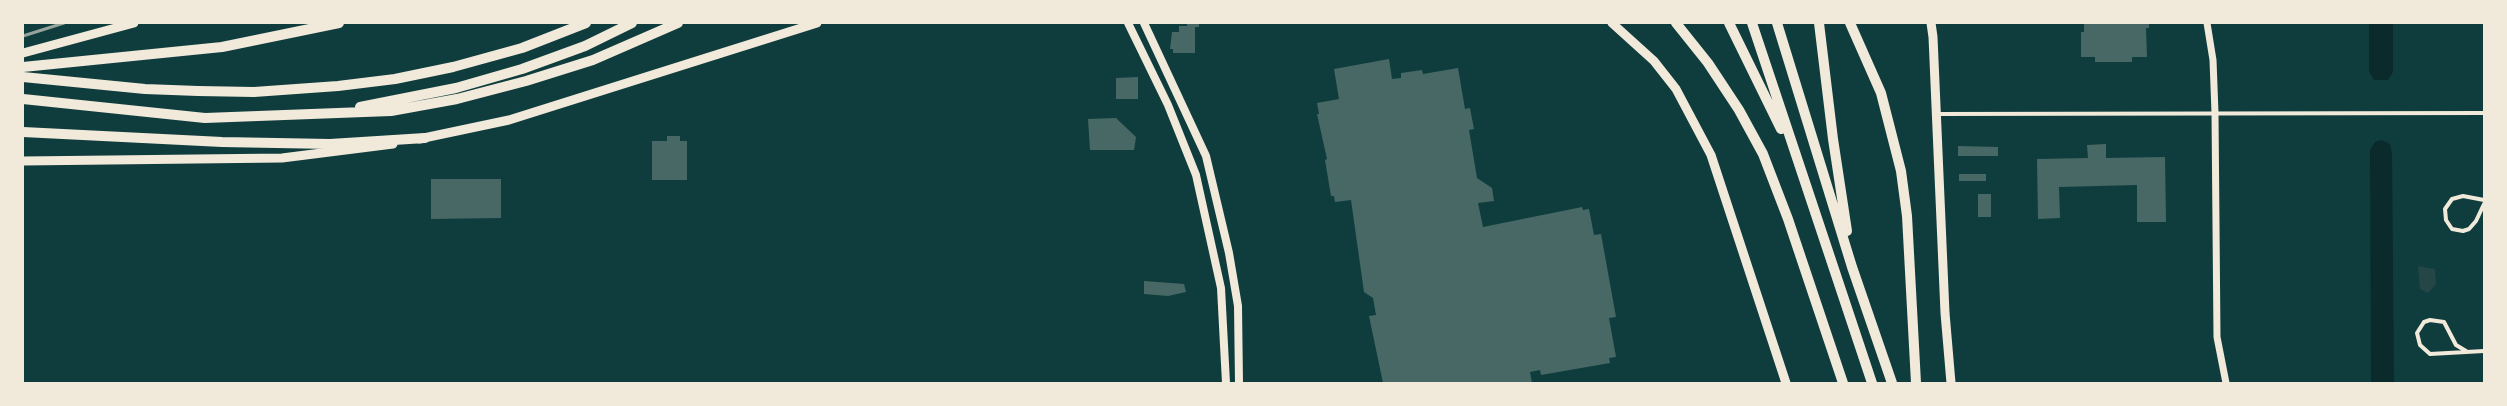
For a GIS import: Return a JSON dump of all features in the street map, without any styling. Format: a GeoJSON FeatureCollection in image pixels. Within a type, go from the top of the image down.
{"type":"FeatureCollection","features":[{"type":"Feature","properties":{"kind":"highway"},"geometry":{"type":"LineString","coordinates":[[23,67],[76,60],[124,58],[222,47],[339,23]]}},
{"type":"Feature","properties":{"kind":"highway"},"geometry":{"type":"LineString","coordinates":[[309,115],[456,88],[522,69],[585,46],[632,23]]}},
{"type":"Feature","properties":{"kind":"highway"},"geometry":{"type":"LineString","coordinates":[[23,99],[206,118],[391,111],[457,99],[593,60],[678,23]]}},
{"type":"Feature","properties":{"kind":"highway"},"geometry":{"type":"LineString","coordinates":[[1676,23],[1708,63],[1739,110],[1763,154],[1788,219],[1843,383]]}},
{"type":"Feature","properties":{"kind":"highway"},"geometry":{"type":"LineString","coordinates":[[1729,23],[1738,36],[1801,171]]}},
{"type":"Feature","properties":{"kind":"highway"},"geometry":{"type":"LineString","coordinates":[[1752,23],[1872,383]]}},
{"type":"Feature","properties":{"kind":"highway"},"geometry":{"type":"LineString","coordinates":[[1777,23],[1852,267],[1892,383]]}},
{"type":"Feature","properties":{"kind":"highway"},"geometry":{"type":"LineString","coordinates":[[1819,23],[1833,139],[1852,267]]}},
{"type":"Feature","properties":{"kind":"highway"},"geometry":{"type":"LineString","coordinates":[[1850,23],[1881,93],[1901,171],[1907,216],[1916,383]]}},
{"type":"Feature","properties":{"kind":"highway"},"geometry":{"type":"LineString","coordinates":[[23,78],[119,87],[198,92],[254,92],[366,83],[424,74],[474,62],[522,48],[582,24]]}},
{"type":"Feature","properties":{"kind":"highway"},"geometry":{"type":"LineString","coordinates":[[24,132],[222,142],[330,144],[426,138]]}},
{"type":"Feature","properties":{"kind":"main road"},"geometry":{"type":"LineString","coordinates":[[23,53],[134,23]]}},
{"type":"Feature","properties":{"kind":"main road"},"geometry":{"type":"LineString","coordinates":[[25,160],[282,158],[374,147],[426,138],[509,120],[817,23]]}},
{"type":"Feature","properties":{"kind":"main road"},"geometry":{"type":"LineString","coordinates":[[1128,23],[1168,105],[1196,175],[1221,288],[1226,383]]}},
{"type":"Feature","properties":{"kind":"main road"},"geometry":{"type":"LineString","coordinates":[[1144,23],[1206,156],[1228,247],[1238,306],[1240,383]]}},
{"type":"Feature","properties":{"kind":"main road"},"geometry":{"type":"LineString","coordinates":[[1612,23],[1654,62],[1676,89],[1711,155],[1786,383]]}},
{"type":"Feature","properties":{"kind":"main road"},"geometry":{"type":"LineString","coordinates":[[1931,23],[1933,37],[1945,313],[1951,383]]}},
{"type":"Feature","properties":{"kind":"street"},"geometry":{"type":"LineString","coordinates":[[2207,23],[2212,60],[2215,113],[2217,337],[2226,383]]}},
{"type":"Feature","properties":{"kind":"street"},"geometry":{"type":"LineString","coordinates":[[1936,114],[2484,113]]}},
{"type":"Feature","properties":{"kind":"street"},"geometry":{"type":"LineString","coordinates":[[2484,200],[2464,196],[2452,200],[2445,209],[2446,220],[2452,229],[2463,231],[2468,229],[2476,221],[2484,204]]}},
{"type":"Feature","properties":{"kind":"street"},"geometry":{"type":"LineString","coordinates":[[2466,351],[2456,345],[2444,322],[2430,320],[2424,322],[2417,333],[2420,346],[2430,354],[2484,351]]}},
{"type":"Feature","properties":{"kind":"shaded area"},"geometry":{"type":"Polygon","coordinates":[[[2369,23],[2393,23],[2393,72],[2388,80],[2374,80],[2369,71],[2369,23]]]}},
{"type":"Feature","properties":{"kind":"shaded area"},"geometry":{"type":"Polygon","coordinates":[[[2381,140],[2390,144],[2392,153],[2394,383],[2371,383],[2370,150],[2375,142],[2381,140]]]}},
{"type":"Feature","properties":{"kind":"shaded area"},"geometry":{"type":"Polygon","coordinates":[[[2418,266],[2435,269],[2436,284],[2428,293],[2420,289],[2418,266]]]}},
{"type":"Feature","properties":{"kind":"building"},"geometry":{"type":"Polygon","coordinates":[[[1187,23],[1199,23],[1199,27],[1195,27],[1195,53],[1173,53],[1173,49],[1170,49],[1172,32],[1179,32],[1179,26],[1187,26],[1187,23]]]}},
{"type":"Feature","properties":{"kind":"building"},"geometry":{"type":"Polygon","coordinates":[[[2084,23],[2149,23],[2149,28],[2146,28],[2147,57],[2132,57],[2132,62],[2095,62],[2095,57],[2081,57],[2081,32],[2084,32],[2084,23]]]}},
{"type":"Feature","properties":{"kind":"building"},"geometry":{"type":"Polygon","coordinates":[[[1389,59],[1392,79],[1401,78],[1401,73],[1422,70],[1423,74],[1458,68],[1465,109],[1470,108],[1474,129],[1469,130],[1477,178],[1492,188],[1494,201],[1478,203],[1483,227],[1582,207],[1583,210],[1589,209],[1594,235],[1601,234],[1616,317],[1609,318],[1616,357],[1609,358],[1610,363],[1541,375],[1540,370],[1530,372],[1532,383],[1383,383],[1369,316],[1376,315],[1373,298],[1364,292],[1351,200],[1335,202],[1334,196],[1331,196],[1325,160],[1327,159],[1317,114],[1319,114],[1317,103],[1339,99],[1334,69],[1389,59]]]}},
{"type":"Feature","properties":{"kind":"building"},"geometry":{"type":"Polygon","coordinates":[[[1138,77],[1138,99],[1116,99],[1116,78],[1138,77]]]}},
{"type":"Feature","properties":{"kind":"building"},"geometry":{"type":"Polygon","coordinates":[[[1116,118],[1136,137],[1134,150],[1090,150],[1088,119],[1116,118]]]}},
{"type":"Feature","properties":{"kind":"building"},"geometry":{"type":"Polygon","coordinates":[[[667,136],[680,136],[680,141],[687,141],[687,180],[652,180],[652,141],[667,141],[667,136]]]}},
{"type":"Feature","properties":{"kind":"building"},"geometry":{"type":"Polygon","coordinates":[[[2106,144],[2106,158],[2165,157],[2166,222],[2137,222],[2137,185],[2059,187],[2060,218],[2038,219],[2037,159],[2088,158],[2087,145],[2106,144]]]}},
{"type":"Feature","properties":{"kind":"building"},"geometry":{"type":"Polygon","coordinates":[[[1958,146],[1998,147],[1998,156],[1958,156],[1958,146]]]}},
{"type":"Feature","properties":{"kind":"building"},"geometry":{"type":"Polygon","coordinates":[[[1959,174],[1986,174],[1986,181],[1959,181],[1959,174]]]}},
{"type":"Feature","properties":{"kind":"building"},"geometry":{"type":"Polygon","coordinates":[[[431,179],[501,179],[501,218],[431,219],[431,179]]]}},
{"type":"Feature","properties":{"kind":"building"},"geometry":{"type":"Polygon","coordinates":[[[1978,194],[1991,194],[1991,217],[1978,217],[1978,194]]]}},
{"type":"Feature","properties":{"kind":"building"},"geometry":{"type":"Polygon","coordinates":[[[1144,281],[1184,284],[1186,292],[1168,296],[1144,294],[1144,281]]]}},
{"type":"Feature","properties":{"kind":"railway"},"geometry":{"type":"LineString","coordinates":[[23,36],[64,23]]}}]}
